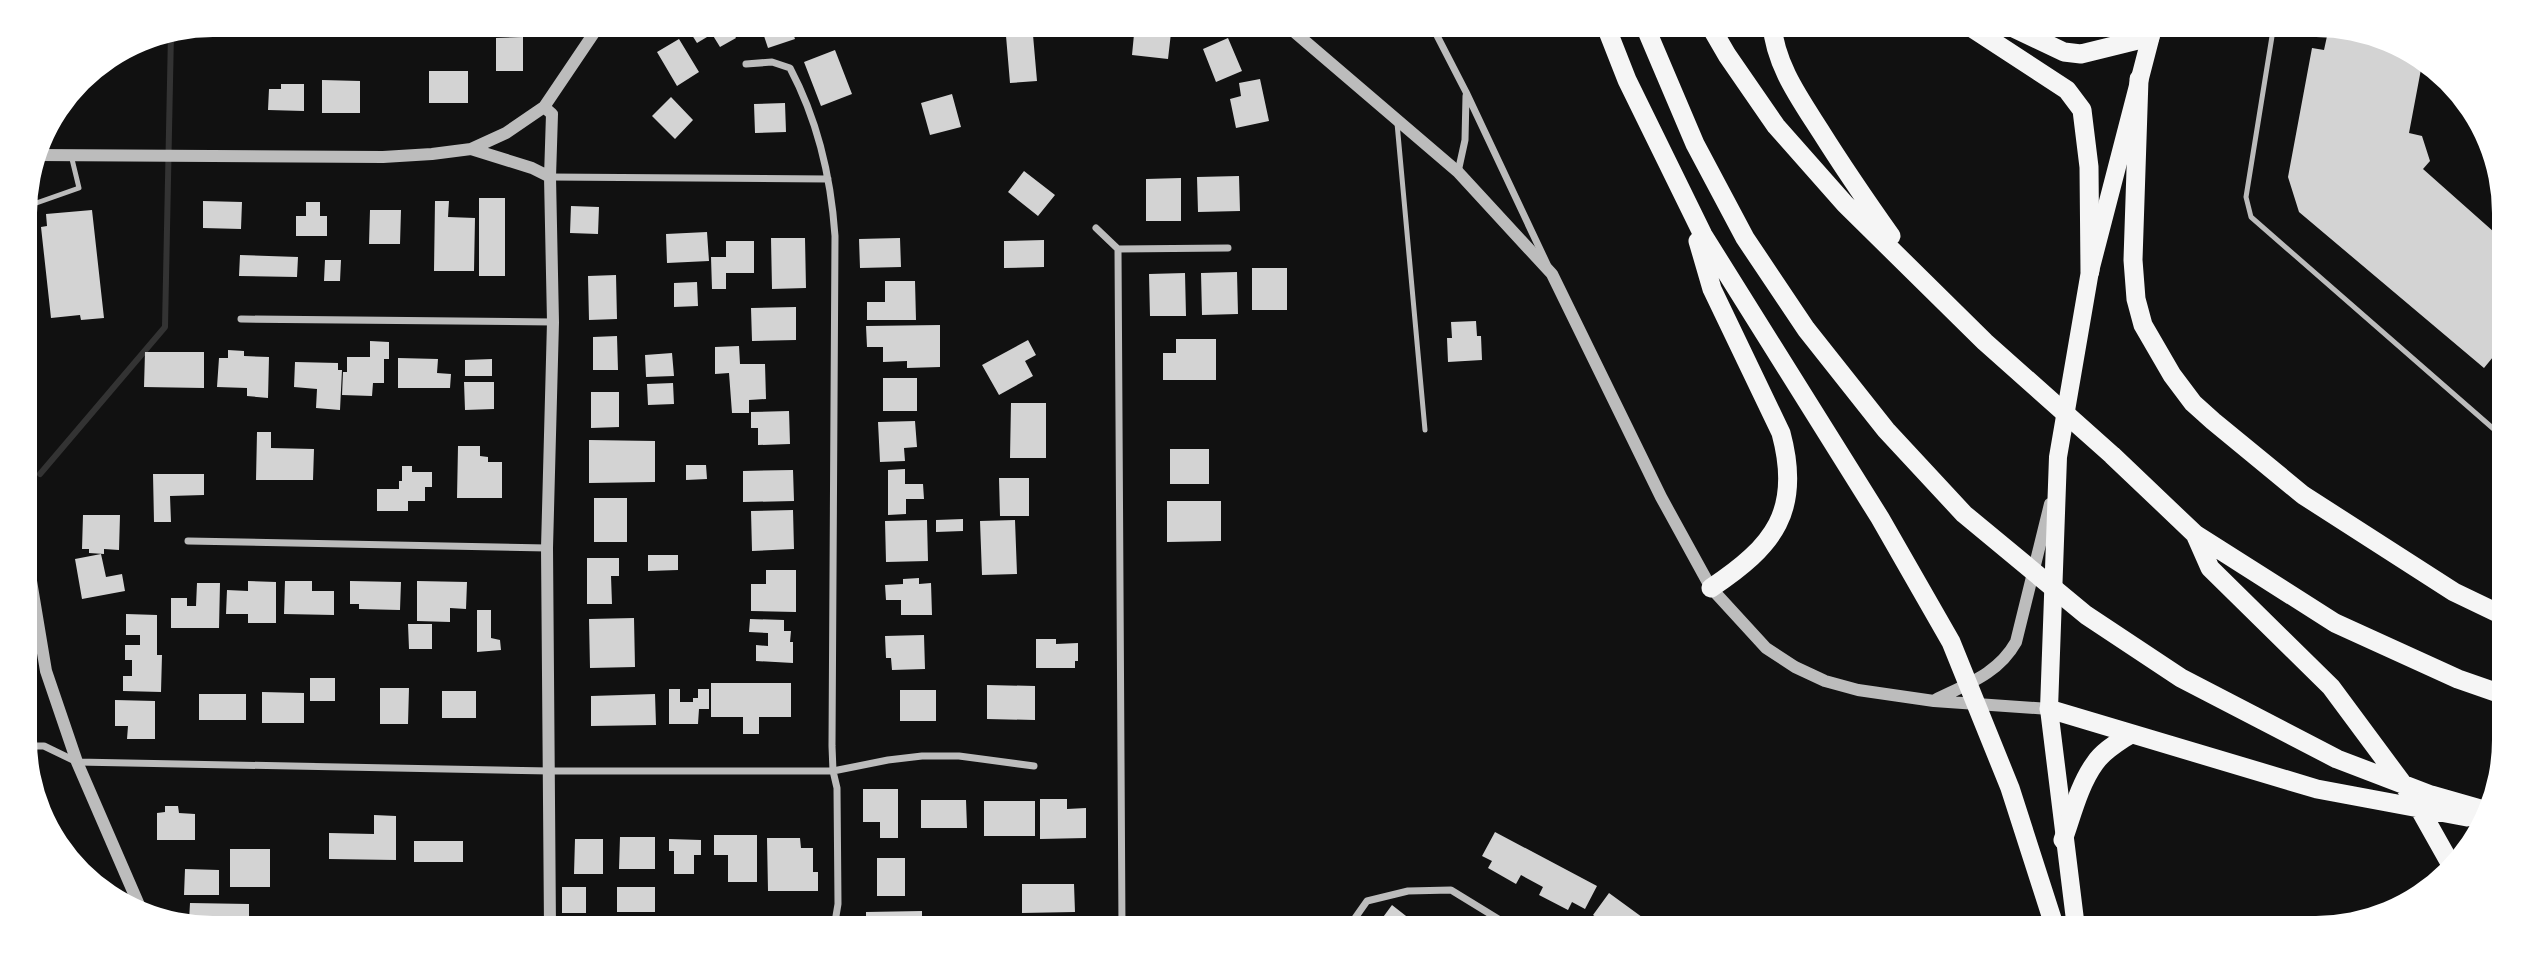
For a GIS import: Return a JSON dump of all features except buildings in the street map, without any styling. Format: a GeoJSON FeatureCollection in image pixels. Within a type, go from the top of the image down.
{"type":"FeatureCollection","features":[{"type":"Feature","properties":{"kind":"highway"},"geometry":{"type":"LineString","coordinates":[[1610,37],[1627,80],[1690,213],[1880,518],[1951,642],[2010,788],[2051,916]]}},
{"type":"Feature","properties":{"kind":"highway"},"geometry":{"type":"LineString","coordinates":[[1650,37],[1695,144],[1745,238],[1806,329],[1870,410],[1964,514],[2086,615],[2181,678],[2337,759],[2431,795],[2478,808]]}},
{"type":"Feature","properties":{"kind":"highway"},"geometry":{"type":"LineString","coordinates":[[1717,37],[1776,126],[1845,204],[1985,342],[2112,455],[2195,534],[2335,623],[2458,680],[2492,691]]}},
{"type":"Feature","properties":{"kind":"highway"},"geometry":{"type":"LineString","coordinates":[[1775,37],[1779,56],[1795,90],[1849,176],[1915,271]]}},
{"type":"Feature","properties":{"kind":"highway"},"geometry":{"type":"LineString","coordinates":[[1986,37],[2067,90],[2082,110],[2089,167],[2090,271]]}},
{"type":"Feature","properties":{"kind":"highway"},"geometry":{"type":"LineString","coordinates":[[2032,37],[2064,52],[2081,54],[2133,37]]}},
{"type":"Feature","properties":{"kind":"highway"},"geometry":{"type":"LineString","coordinates":[[2139,79],[2133,260],[2136,299],[2143,325],[2172,375],[2193,402],[2213,421],[2303,495],[2454,592],[2492,610]]}},
{"type":"Feature","properties":{"kind":"highway"},"geometry":{"type":"LineString","coordinates":[[1690,213],[1712,289],[1781,433],[1787,457],[1788,480],[1780,522],[1744,566],[1710,588]]}},
{"type":"Feature","properties":{"kind":"highway"},"geometry":{"type":"LineString","coordinates":[[2195,534],[2210,568],[2331,687],[2414,799],[2447,858]]}},
{"type":"Feature","properties":{"kind":"highway"},"geometry":{"type":"LineString","coordinates":[[2049,709],[2317,789],[2474,818]]}},
{"type":"Feature","properties":{"kind":"highway"},"geometry":{"type":"LineString","coordinates":[[2063,840],[2082,787],[2095,763],[2129,735]]}},
{"type":"Feature","properties":{"kind":"main road"},"geometry":{"type":"LineString","coordinates":[[2074,916],[2049,709],[2058,457],[2090,271],[2150,37]]}},
{"type":"Feature","properties":{"kind":"street"},"geometry":{"type":"LineString","coordinates":[[47,155],[383,157],[471,149],[506,133],[544,107],[591,37]]}},
{"type":"Feature","properties":{"kind":"street"},"geometry":{"type":"LineString","coordinates":[[1300,37],[1458,172],[1552,274]]}},
{"type":"Feature","properties":{"kind":"street"},"geometry":{"type":"LineString","coordinates":[[1438,37],[1661,497],[1710,588],[1766,648],[1794,667],[1825,681],[1858,690],[1934,701],[2049,709]]}},
{"type":"Feature","properties":{"kind":"street"},"geometry":{"type":"LineString","coordinates":[[746,64],[772,62],[790,68],[819,135],[835,236],[833,771],[837,788],[836,916]]}},
{"type":"Feature","properties":{"kind":"street"},"geometry":{"type":"LineString","coordinates":[[1458,172],[1465,140],[1466,92]]}},
{"type":"Feature","properties":{"kind":"street"},"geometry":{"type":"LineString","coordinates":[[544,107],[552,114],[550,177],[553,322],[547,548],[550,916]]}},
{"type":"Feature","properties":{"kind":"street"},"geometry":{"type":"LineString","coordinates":[[471,149],[532,168],[550,177],[828,179]]}},
{"type":"Feature","properties":{"kind":"street"},"geometry":{"type":"LineString","coordinates":[[1096,228],[1118,249],[1227,248]]}},
{"type":"Feature","properties":{"kind":"street"},"geometry":{"type":"LineString","coordinates":[[1118,249],[1122,916]]}},
{"type":"Feature","properties":{"kind":"street"},"geometry":{"type":"LineString","coordinates":[[241,319],[553,322]]}},
{"type":"Feature","properties":{"kind":"street"},"geometry":{"type":"LineString","coordinates":[[1934,701],[1994,670],[2008,657],[2017,642],[2056,483]]}},
{"type":"Feature","properties":{"kind":"street"},"geometry":{"type":"LineString","coordinates":[[188,541],[547,548]]}},
{"type":"Feature","properties":{"kind":"street"},"geometry":{"type":"LineString","coordinates":[[37,614],[47,671],[77,762],[136,898]]}},
{"type":"Feature","properties":{"kind":"street"},"geometry":{"type":"LineString","coordinates":[[37,746],[44,746],[77,762],[550,771],[833,771],[888,760],[959,756],[1034,766]]}},
{"type":"Feature","properties":{"kind":"street"},"geometry":{"type":"LineString","coordinates":[[1356,916],[1367,901],[1408,891],[1451,890],[1493,916]]}},
{"type":"Feature","properties":{"kind":"lane"},"geometry":{"type":"LineString","coordinates":[[2272,37],[2246,197],[2250,217],[2492,428]]}},
{"type":"Feature","properties":{"kind":"lane"},"geometry":{"type":"LineString","coordinates":[[1397,122],[1425,430]]}},
{"type":"Feature","properties":{"kind":"lane"},"geometry":{"type":"LineString","coordinates":[[37,203],[79,188],[71,155]]}},
{"type":"Feature","properties":{"kind":"waterway"},"geometry":{"type":"LineString","coordinates":[[40,474],[165,327],[171,42]]}}]}
